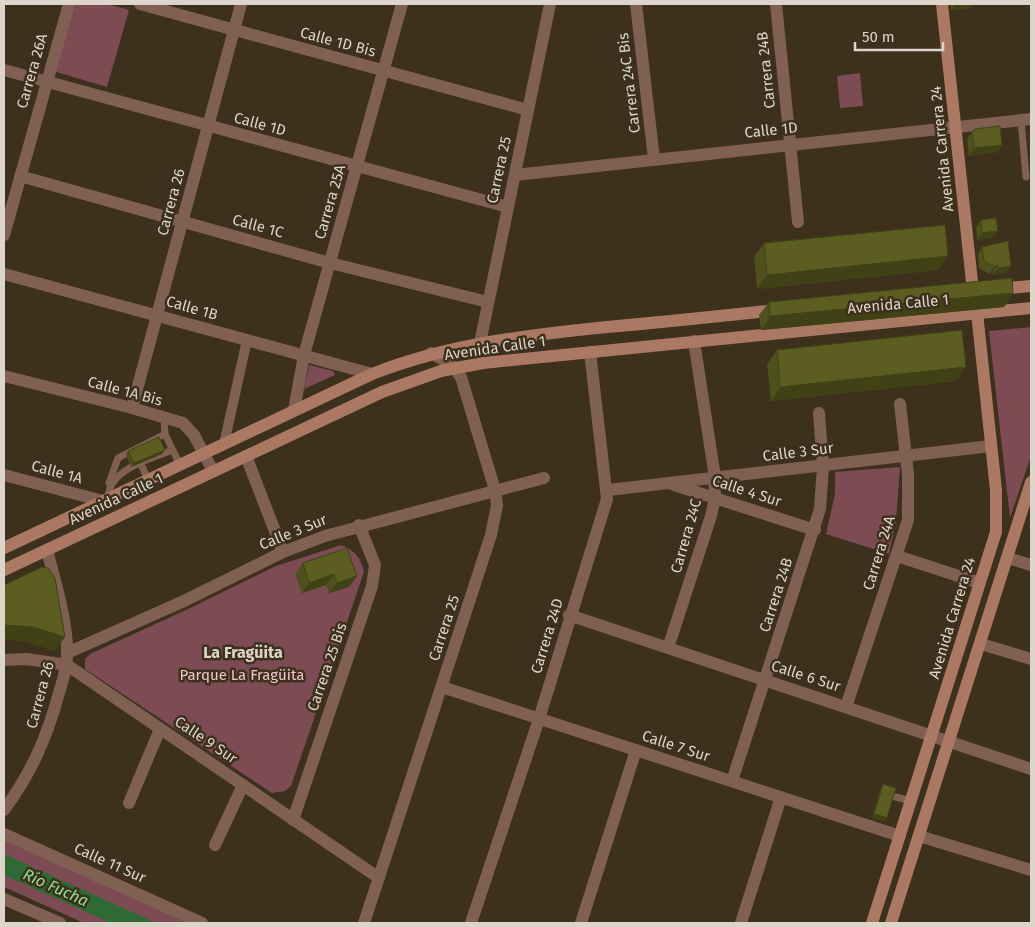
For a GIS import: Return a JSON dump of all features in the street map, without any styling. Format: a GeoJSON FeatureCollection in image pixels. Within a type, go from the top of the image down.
{"type":"FeatureCollection","features":[{"type":"Feature","properties":{"kind":"main road","name":"Avenida Carrera 24"},"geometry":{"type":"LineString","coordinates":[[942,4],[956,127],[968,292],[1028,285]]}},
{"type":"Feature","properties":{"kind":"main road","name":"Avenida Calle 1"},"geometry":{"type":"LineString","coordinates":[[4,570],[382,392],[416,379],[455,368],[694,341],[1031,308]]}},
{"type":"Feature","properties":{"kind":"main road","name":"Avenida Calle 1"},"geometry":{"type":"LineString","coordinates":[[4,548],[106,496],[148,480],[372,374],[431,353],[480,342],[569,331],[793,309]]}},
{"type":"Feature","properties":{"kind":"main road","name":"Avenida Carrera 24"},"geometry":{"type":"LineString","coordinates":[[872,923],[900,836],[899,796],[932,736],[980,583],[996,525],[991,446],[977,313]]}},
{"type":"Feature","properties":{"kind":"main road"},"geometry":{"type":"LineString","coordinates":[[891,923],[1031,482]]}},
{"type":"Feature","properties":{"kind":"street","name":"Carrera 26A"},"geometry":{"type":"LineString","coordinates":[[4,235],[68,4]]}},
{"type":"Feature","properties":{"kind":"street","name":"Calle 1D Bis"},"geometry":{"type":"LineString","coordinates":[[140,4],[528,110]]}},
{"type":"Feature","properties":{"kind":"street","name":"Carrera 26"},"geometry":{"type":"LineString","coordinates":[[132,408],[241,4]]}},
{"type":"Feature","properties":{"kind":"street","name":"Carrera 25A"},"geometry":{"type":"LineString","coordinates":[[294,410],[304,355],[402,4]]}},
{"type":"Feature","properties":{"kind":"street","name":"Carrera 25"},"geometry":{"type":"LineString","coordinates":[[480,342],[550,4]]}},
{"type":"Feature","properties":{"kind":"street","name":"Carrera 24C Bis"},"geometry":{"type":"LineString","coordinates":[[636,4],[654,159]]}},
{"type":"Feature","properties":{"kind":"street","name":"Carrera 24B"},"geometry":{"type":"LineString","coordinates":[[776,4],[798,222]]}},
{"type":"Feature","properties":{"kind":"street","name":"Calle 1D"},"geometry":{"type":"LineString","coordinates":[[4,70],[508,207]]}},
{"type":"Feature","properties":{"kind":"street","name":"Calle 1D"},"geometry":{"type":"LineString","coordinates":[[515,175],[1026,120]]}},
{"type":"Feature","properties":{"kind":"street","name":"Calle 1C"},"geometry":{"type":"LineString","coordinates":[[20,176],[330,262],[488,302]]}},
{"type":"Feature","properties":{"kind":"street","name":"Calle 1B"},"geometry":{"type":"LineString","coordinates":[[4,274],[372,374]]}},
{"type":"Feature","properties":{"kind":"street"},"geometry":{"type":"LineString","coordinates":[[224,444],[247,340]]}},
{"type":"Feature","properties":{"kind":"street","name":"Carrera 24C"},"geometry":{"type":"LineString","coordinates":[[668,648],[711,516],[714,498],[714,478],[694,341]]}},
{"type":"Feature","properties":{"kind":"street","name":"Carrera 24D"},"geometry":{"type":"LineString","coordinates":[[471,923],[539,718],[605,506],[608,490],[590,352]]}},
{"type":"Feature","properties":{"kind":"street"},"geometry":{"type":"LineString","coordinates":[[431,353],[455,368]]}},
{"type":"Feature","properties":{"kind":"street","name":"Carrera 25"},"geometry":{"type":"LineString","coordinates":[[364,923],[491,536],[497,505],[496,490],[461,377],[455,368]]}},
{"type":"Feature","properties":{"kind":"street","name":"Calle 1A Bis"},"geometry":{"type":"LineString","coordinates":[[4,376],[132,408],[183,423],[204,453],[213,471]]}},
{"type":"Feature","properties":{"kind":"street","name":"Carrera 24A"},"geometry":{"type":"LineString","coordinates":[[846,706],[908,520],[909,498],[900,404]]}},
{"type":"Feature","properties":{"kind":"street","name":"Carrera 24B"},"geometry":{"type":"LineString","coordinates":[[732,781],[815,530],[823,488],[819,414]]}},
{"type":"Feature","properties":{"kind":"street","name":"Calle 3 Sur"},"geometry":{"type":"LineString","coordinates":[[608,490],[991,446]]}},
{"type":"Feature","properties":{"kind":"street"},"geometry":{"type":"LineString","coordinates":[[246,456],[283,552]]}},
{"type":"Feature","properties":{"kind":"street","name":"Calle 1A"},"geometry":{"type":"LineString","coordinates":[[4,475],[106,496]]}},
{"type":"Feature","properties":{"kind":"street","name":"Calle 3 Sur"},"geometry":{"type":"LineString","coordinates":[[67,659],[283,552],[359,526],[544,478]]}},
{"type":"Feature","properties":{"kind":"street","name":"Calle 4 Sur"},"geometry":{"type":"LineString","coordinates":[[669,484],[815,530]]}},
{"type":"Feature","properties":{"kind":"street","name":"Carrera 25 Bis"},"geometry":{"type":"LineString","coordinates":[[293,820],[372,586],[375,565],[359,526]]}},
{"type":"Feature","properties":{"kind":"street","name":"Carrera 26"},"geometry":{"type":"LineString","coordinates":[[4,810],[33,765],[48,733],[67,659],[60,603],[47,550]]}},
{"type":"Feature","properties":{"kind":"street"},"geometry":{"type":"LineString","coordinates":[[897,556],[980,583]]}},
{"type":"Feature","properties":{"kind":"street"},"geometry":{"type":"LineString","coordinates":[[1008,558],[1031,565]]}},
{"type":"Feature","properties":{"kind":"street","name":"Calle 6 Sur"},"geometry":{"type":"LineString","coordinates":[[570,615],[1031,768]]}},
{"type":"Feature","properties":{"kind":"street"},"geometry":{"type":"LineString","coordinates":[[981,644],[1031,659]]}},
{"type":"Feature","properties":{"kind":"street","name":"Calle 9 Sur"},"geometry":{"type":"LineString","coordinates":[[4,660],[67,659],[160,729],[379,878]]}},
{"type":"Feature","properties":{"kind":"street","name":"Calle 7 Sur"},"geometry":{"type":"LineString","coordinates":[[442,687],[782,797],[873,822],[900,836]]}},
{"type":"Feature","properties":{"kind":"street"},"geometry":{"type":"LineString","coordinates":[[129,803],[160,729]]}},
{"type":"Feature","properties":{"kind":"street"},"geometry":{"type":"LineString","coordinates":[[581,923],[636,750]]}},
{"type":"Feature","properties":{"kind":"street"},"geometry":{"type":"LineString","coordinates":[[215,845],[243,785]]}},
{"type":"Feature","properties":{"kind":"street"},"geometry":{"type":"LineString","coordinates":[[741,923],[782,797]]}},
{"type":"Feature","properties":{"kind":"street","name":"Calle 11 Sur"},"geometry":{"type":"LineString","coordinates":[[4,834],[202,923]]}},
{"type":"Feature","properties":{"kind":"street"},"geometry":{"type":"LineString","coordinates":[[919,836],[1031,870]]}},
{"type":"Feature","properties":{"kind":"street"},"geometry":{"type":"LineString","coordinates":[[4,899],[60,923]]}},
{"type":"Feature","properties":{"kind":"lane"},"geometry":{"type":"LineString","coordinates":[[1026,120],[1026,177]]}},
{"type":"Feature","properties":{"kind":"lane"},"geometry":{"type":"LineString","coordinates":[[164,418],[165,434],[180,465]]}},
{"type":"Feature","properties":{"kind":"lane"},"geometry":{"type":"LineString","coordinates":[[106,496],[112,471],[118,458],[165,434]]}},
{"type":"Feature","properties":{"kind":"lane"},"geometry":{"type":"LineString","coordinates":[[106,496],[118,475],[172,450]]}},
{"type":"Feature","properties":{"kind":"lane"},"geometry":{"type":"LineString","coordinates":[[141,464],[148,480]]}},
{"type":"Feature","properties":{"kind":"green space"},"geometry":{"type":"Polygon","coordinates":[[[72,4],[107,4],[129,10],[107,87],[53,71],[72,4]]]}},
{"type":"Feature","properties":{"kind":"green space"},"geometry":{"type":"Polygon","coordinates":[[[860,73],[863,106],[840,108],[837,76],[860,73]]]}},
{"type":"Feature","properties":{"kind":"green space"},"geometry":{"type":"Polygon","coordinates":[[[1031,327],[1031,456],[1010,518],[989,331],[1031,327]]]}},
{"type":"Feature","properties":{"kind":"green space"},"geometry":{"type":"Polygon","coordinates":[[[309,365],[333,371],[335,375],[304,389],[309,365]]]}},
{"type":"Feature","properties":{"kind":"green space"},"geometry":{"type":"Polygon","coordinates":[[[900,467],[896,521],[889,554],[826,534],[835,494],[835,472],[900,467]]]}},
{"type":"Feature","properties":{"kind":"green space","name":"Parque La Fragüita"},"geometry":{"type":"Polygon","coordinates":[[[341,545],[357,555],[364,572],[291,786],[285,791],[272,793],[85,669],[85,659],[90,654],[276,566],[341,545]]]}},
{"type":"Feature","properties":{"kind":"green space"},"geometry":{"type":"Polygon","coordinates":[[[4,840],[189,923],[84,923],[4,887],[4,840]]]}},
{"type":"Feature","properties":{"kind":"water","name":"Río Fucha"},"geometry":{"type":"Polygon","coordinates":[[[4,854],[156,923],[111,923],[4,875],[4,854]]]}},
{"type":"Feature","properties":{"kind":"building"},"geometry":{"type":"Polygon","coordinates":[[[1000,126],[1002,145],[974,148],[972,132],[975,129],[1000,126]]]}},
{"type":"Feature","properties":{"kind":"building"},"geometry":{"type":"Polygon","coordinates":[[[996,218],[998,231],[982,233],[981,220],[996,218]]]}},
{"type":"Feature","properties":{"kind":"building"},"geometry":{"type":"Polygon","coordinates":[[[945,225],[948,256],[767,275],[764,243],[945,225]]]}},
{"type":"Feature","properties":{"kind":"building"},"geometry":{"type":"Polygon","coordinates":[[[1008,241],[1011,266],[998,268],[997,265],[994,267],[984,261],[982,247],[1008,241]]]}},
{"type":"Feature","properties":{"kind":"building"},"geometry":{"type":"Polygon","coordinates":[[[1012,278],[1013,293],[770,316],[769,302],[1012,278]]]}},
{"type":"Feature","properties":{"kind":"building"},"geometry":{"type":"Polygon","coordinates":[[[962,330],[966,367],[780,387],[777,350],[962,330]]]}},
{"type":"Feature","properties":{"kind":"building"},"geometry":{"type":"Polygon","coordinates":[[[159,437],[165,450],[134,463],[128,451],[159,437]]]}},
{"type":"Feature","properties":{"kind":"building"},"geometry":{"type":"Polygon","coordinates":[[[347,548],[357,576],[337,583],[334,574],[309,583],[303,563],[347,548]]]}},
{"type":"Feature","properties":{"kind":"building"},"geometry":{"type":"Polygon","coordinates":[[[42,567],[48,568],[55,578],[65,637],[33,627],[4,625],[4,585],[42,567]]]}},
{"type":"Feature","properties":{"kind":"building"},"geometry":{"type":"Polygon","coordinates":[[[883,784],[896,788],[887,818],[874,814],[883,784]]]}},
{"type":"Feature","properties":{"kind":"district","name":"La Fragüita"},"geometry":{"type":"Point","coordinates":[243,652]}}]}
